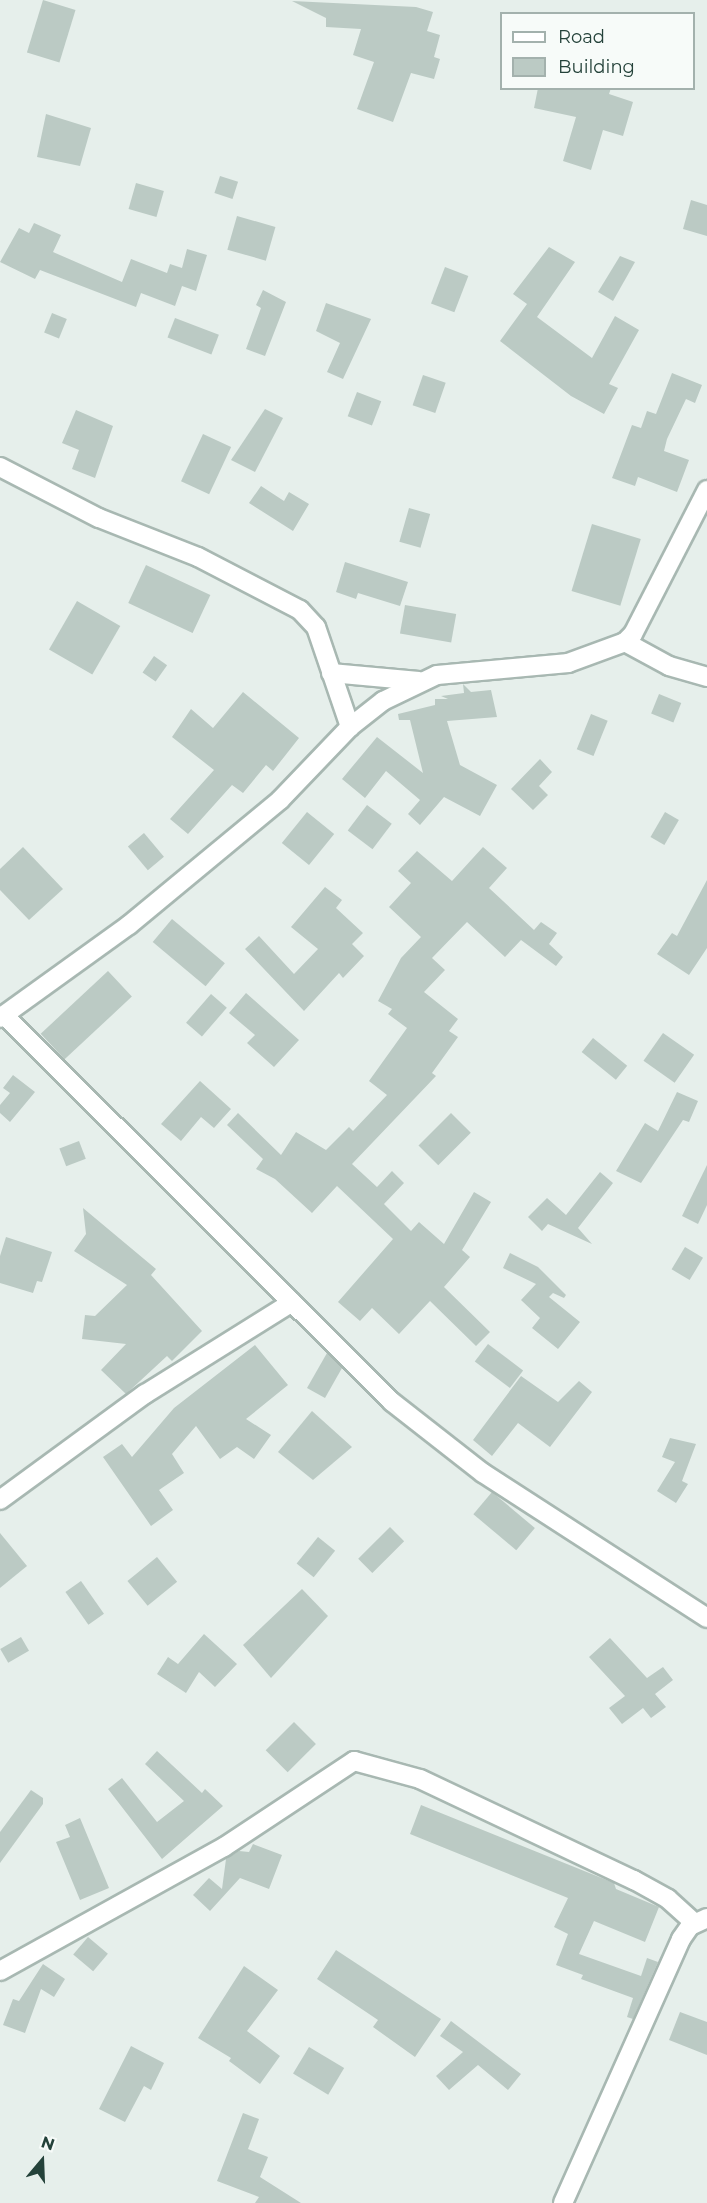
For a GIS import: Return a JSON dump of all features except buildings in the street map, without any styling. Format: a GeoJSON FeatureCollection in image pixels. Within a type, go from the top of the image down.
{"type":"FeatureCollection","features":[{"type":"Feature","properties":{"kind":"street"},"geometry":{"type":"LineString","coordinates":[[0,467],[99,518],[198,557],[294,605],[316,627],[350,727]]}},
{"type":"Feature","properties":{"kind":"street"},"geometry":{"type":"LineString","coordinates":[[707,490],[633,634],[625,642],[568,663],[437,675],[420,681],[383,701],[350,727],[280,800],[129,925],[2,1017],[392,1402],[448,1447],[707,1618]]}},
{"type":"Feature","properties":{"kind":"street"},"geometry":{"type":"LineString","coordinates":[[625,642],[669,666],[707,677]]}},
{"type":"Feature","properties":{"kind":"street"},"geometry":{"type":"LineString","coordinates":[[331,673],[420,681]]}},
{"type":"Feature","properties":{"kind":"street"},"geometry":{"type":"LineString","coordinates":[[0,1500],[145,1394],[292,1302]]}},
{"type":"Feature","properties":{"kind":"street"},"geometry":{"type":"LineString","coordinates":[[0,1971],[224,1847],[354,1761],[420,1779],[634,1880],[669,1899],[701,1921],[681,1939],[563,2203]]}}]}
